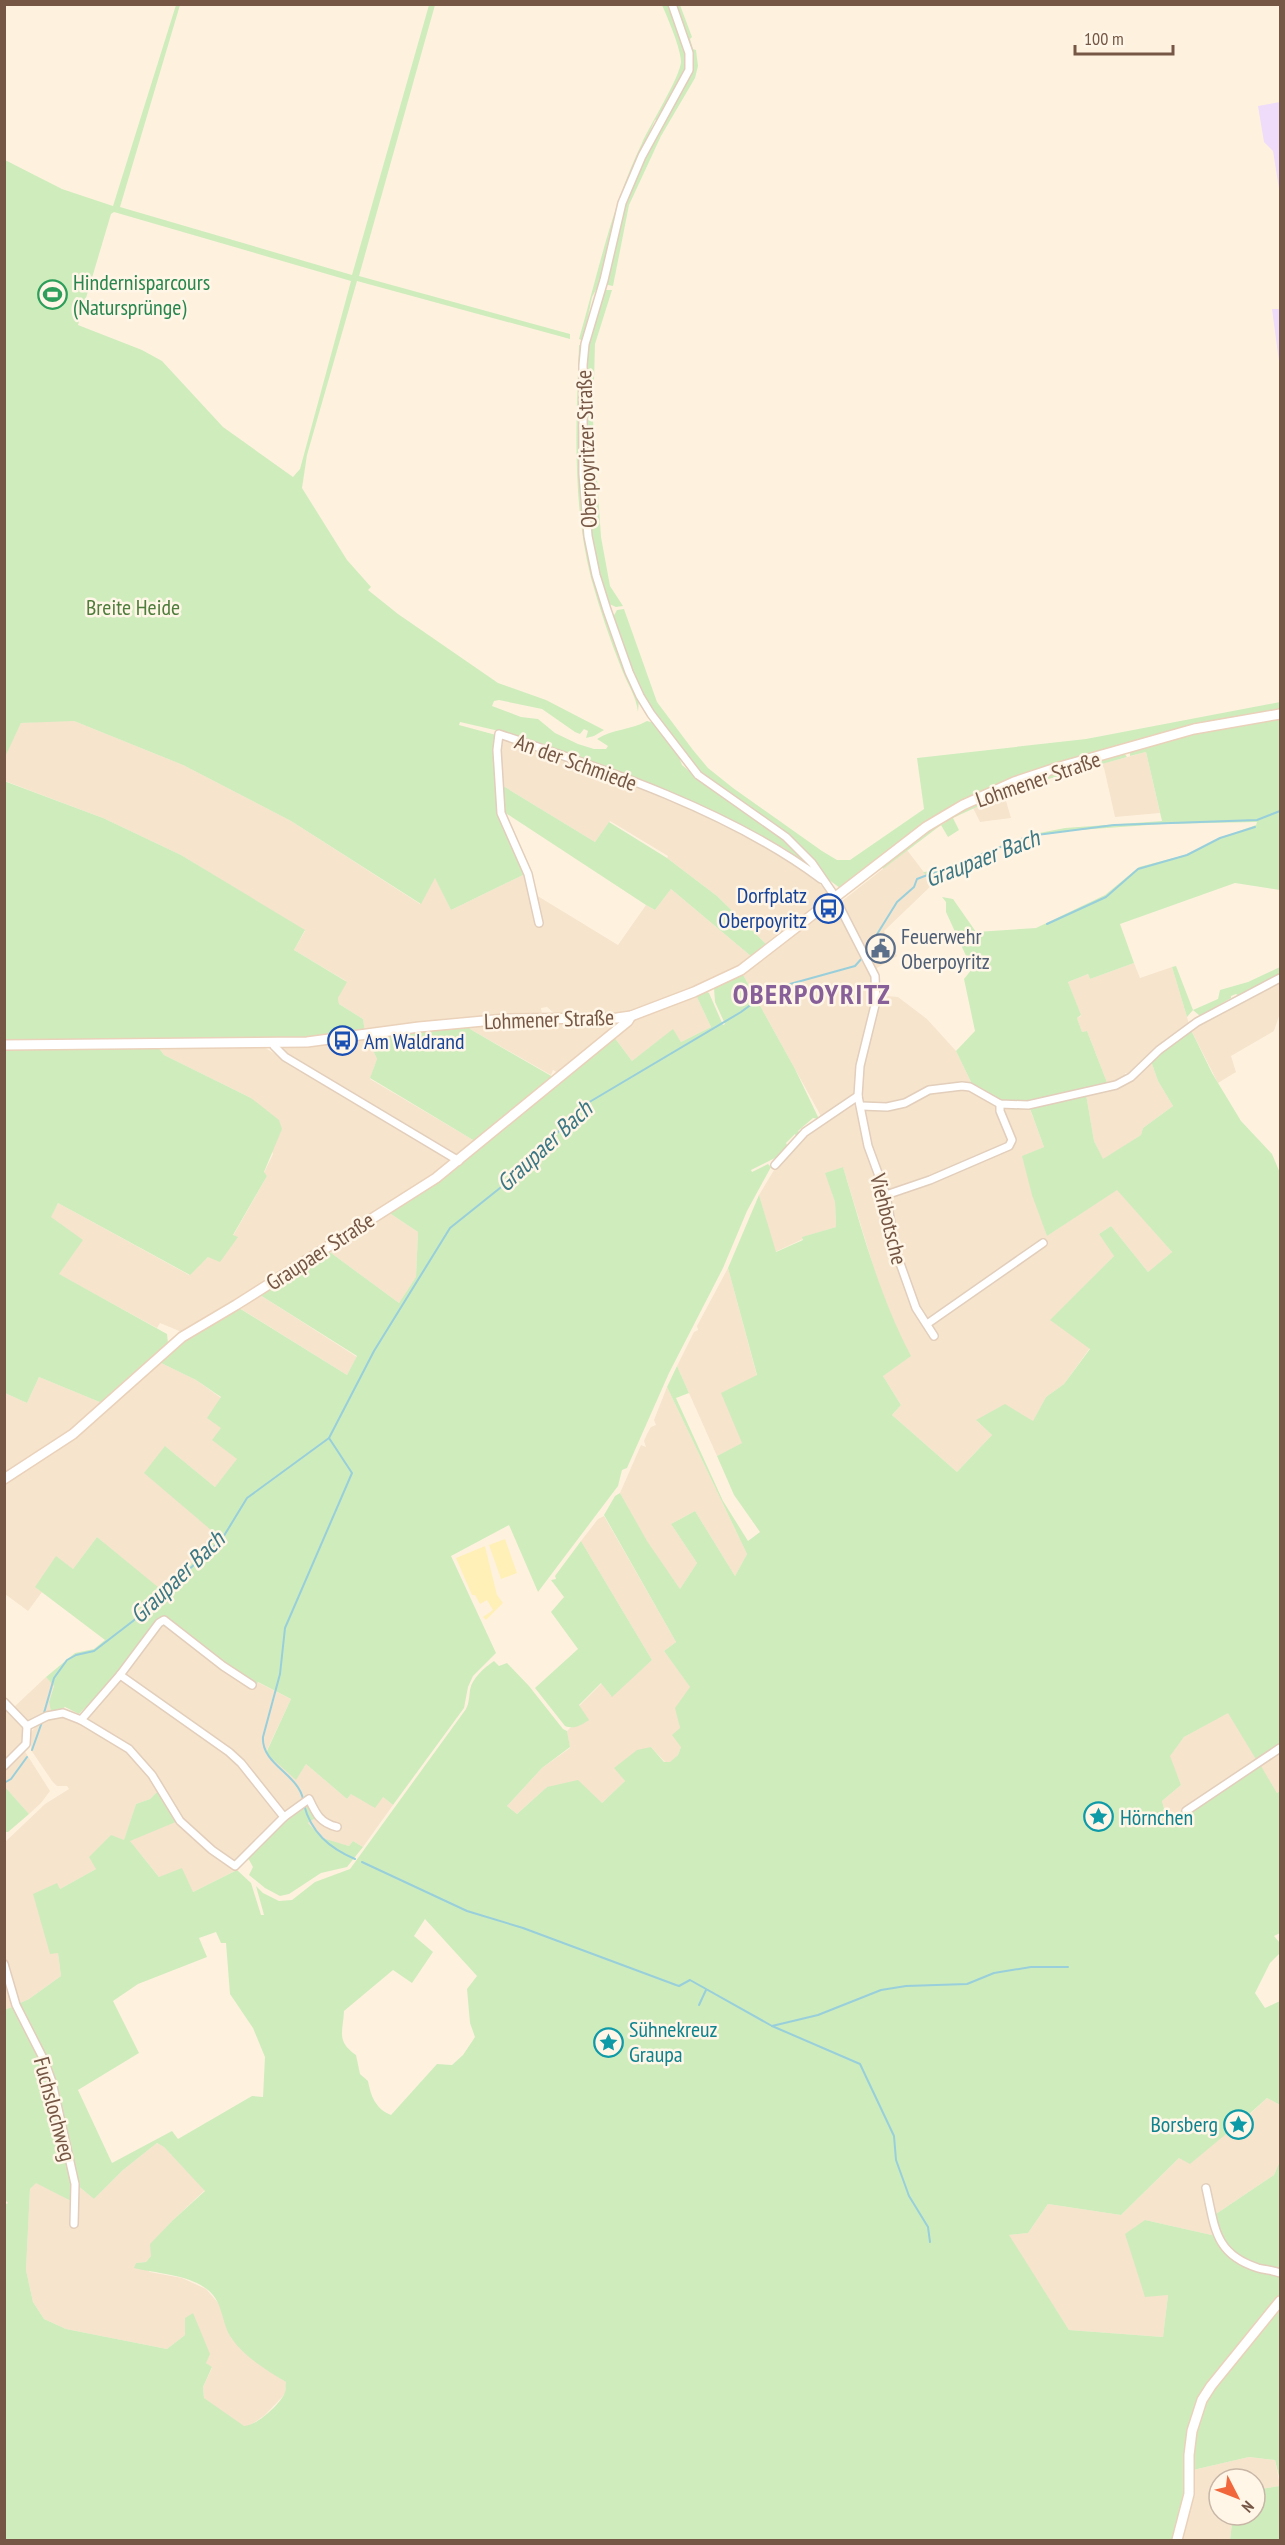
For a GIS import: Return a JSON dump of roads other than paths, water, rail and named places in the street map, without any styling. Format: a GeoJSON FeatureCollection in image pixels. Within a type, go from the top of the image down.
{"type":"FeatureCollection","features":[{"type":"Feature","properties":{"kind":"main road","name":"Lohmener Straße"},"geometry":{"type":"LineString","coordinates":[[4,1045],[307,1042],[419,1027],[505,1019],[632,1016],[694,993],[741,970],[945,815],[1014,783],[1194,729],[1281,714]]}},
{"type":"Feature","properties":{"kind":"main road","name":"Graupaer Straße"},"geometry":{"type":"LineString","coordinates":[[4,1479],[73,1434],[182,1337],[309,1260],[436,1178],[628,1022],[632,1016]]}},
{"type":"Feature","properties":{"kind":"main road"},"geometry":{"type":"LineString","coordinates":[[1177,2541],[1189,2494],[1189,2455],[1192,2431],[1202,2400],[1281,2301]]}},
{"type":"Feature","properties":{"kind":"street","name":"Oberpoyritzer Straße"},"geometry":{"type":"LineString","coordinates":[[672,4],[687,49],[689,70],[642,156],[622,202],[604,280],[585,344],[583,474],[588,536],[596,575],[616,638],[629,672],[651,714],[698,776],[794,844],[812,863],[835,898],[875,976],[876,1001],[860,1066],[858,1096]]}},
{"type":"Feature","properties":{"kind":"street","name":"An der Schmiede"},"geometry":{"type":"LineString","coordinates":[[539,923],[528,874],[501,813],[497,750],[499,734],[559,754],[706,814],[776,849],[825,883]]}},
{"type":"Feature","properties":{"kind":"street"},"geometry":{"type":"LineString","coordinates":[[861,1106],[887,1107],[906,1102],[937,1088],[962,1086],[970,1087],[1000,1104],[1028,1105],[1116,1085],[1131,1077],[1159,1050],[1197,1022],[1281,978]]}},
{"type":"Feature","properties":{"kind":"street"},"geometry":{"type":"LineString","coordinates":[[273,1043],[273,1047],[285,1057],[459,1161]]}},
{"type":"Feature","properties":{"kind":"street","name":"Viehbotsche"},"geometry":{"type":"LineString","coordinates":[[858,1096],[868,1146],[886,1195],[896,1252],[916,1308],[934,1336]]}},
{"type":"Feature","properties":{"kind":"street"},"geometry":{"type":"LineString","coordinates":[[775,1165],[806,1132],[858,1096]]}},
{"type":"Feature","properties":{"kind":"street"},"geometry":{"type":"LineString","coordinates":[[886,1195],[1009,1146],[1012,1140],[1000,1111],[1000,1104]]}},
{"type":"Feature","properties":{"kind":"street"},"geometry":{"type":"LineString","coordinates":[[927,1324],[1043,1243]]}},
{"type":"Feature","properties":{"kind":"street"},"geometry":{"type":"LineString","coordinates":[[81,1720],[120,1675],[159,1623],[164,1620],[223,1666],[252,1685]]}},
{"type":"Feature","properties":{"kind":"street"},"geometry":{"type":"LineString","coordinates":[[120,1675],[229,1752],[241,1763],[284,1816]]}},
{"type":"Feature","properties":{"kind":"street"},"geometry":{"type":"LineString","coordinates":[[4,1702],[27,1726],[26,1744],[4,1766]]}},
{"type":"Feature","properties":{"kind":"street"},"geometry":{"type":"LineString","coordinates":[[27,1726],[57,1713],[81,1720],[137,1756],[152,1775],[180,1821],[212,1850],[235,1866],[284,1816],[309,1799],[317,1816],[327,1825],[337,1827]]}},
{"type":"Feature","properties":{"kind":"street"},"geometry":{"type":"LineString","coordinates":[[1185,1811],[1281,1748]]}},
{"type":"Feature","properties":{"kind":"street","name":"Fuchslochweg"},"geometry":{"type":"LineString","coordinates":[[4,1964],[16,2005],[44,2060],[52,2082],[75,2184],[74,2224]]}},
{"type":"Feature","properties":{"kind":"street"},"geometry":{"type":"LineString","coordinates":[[1206,2188],[1216,2236],[1222,2246],[1242,2261],[1257,2268],[1281,2273]]}},
{"type":"Feature","properties":{"kind":"waterway","name":"Graupaer Bach"},"geometry":{"type":"LineString","coordinates":[[866,952],[897,902],[914,887],[917,879],[1029,836],[1114,825],[1257,820],[1280,811]]}},
{"type":"Feature","properties":{"kind":"waterway"},"geometry":{"type":"LineString","coordinates":[[1047,924],[1106,897],[1138,869],[1187,855],[1220,838],[1255,827]]}},
{"type":"Feature","properties":{"kind":"waterway","name":"Graupaer Bach"},"geometry":{"type":"LineString","coordinates":[[44,1713],[54,1678],[67,1660],[76,1655],[94,1651],[133,1621],[222,1539],[247,1498],[329,1438],[374,1351],[450,1228],[525,1168],[581,1107],[741,1012],[772,989],[855,966],[863,957]]}},
{"type":"Feature","properties":{"kind":"waterway"},"geometry":{"type":"LineString","coordinates":[[303,1799],[300,1790],[268,1755],[263,1737],[280,1674],[285,1628],[352,1473],[329,1438]]}},
{"type":"Feature","properties":{"kind":"waterway","name":"Graupaer Bach"},"geometry":{"type":"LineString","coordinates":[[32,1750],[42,1722]]}},
{"type":"Feature","properties":{"kind":"waterway","name":"Graupaer Bach"},"geometry":{"type":"LineString","coordinates":[[4,1783],[11,1779],[27,1757]]}},
{"type":"Feature","properties":{"kind":"waterway"},"geometry":{"type":"LineString","coordinates":[[304,1805],[311,1823],[322,1838],[337,1850],[355,1859]]}},
{"type":"Feature","properties":{"kind":"waterway"},"geometry":{"type":"LineString","coordinates":[[362,1862],[467,1911],[523,1928],[679,1986],[690,1980],[772,2026],[860,2064],[894,2136],[896,2160],[909,2196],[928,2227],[930,2242]]}},
{"type":"Feature","properties":{"kind":"waterway"},"geometry":{"type":"LineString","coordinates":[[772,2026],[818,2015],[881,1990],[906,1986],[967,1984],[994,1973],[1031,1967],[1068,1967]]}},
{"type":"Feature","properties":{"kind":"waterway"},"geometry":{"type":"LineString","coordinates":[[699,2005],[706,1990]]}},
{"type":"Feature","properties":{"kind":"place","name":"Hindernisparcours (Natursprünge)"},"geometry":{"type":"Point","coordinates":[52,295]}},
{"type":"Feature","properties":{"kind":"place","name":"Dorfplatz Oberpoyritz"},"geometry":{"type":"Point","coordinates":[828,908]}},
{"type":"Feature","properties":{"kind":"place","name":"Feuerwehr Oberpoyritz"},"geometry":{"type":"Point","coordinates":[880,949]}},
{"type":"Feature","properties":{"kind":"place","name":"Am Waldrand"},"geometry":{"type":"Point","coordinates":[343,1041]}},
{"type":"Feature","properties":{"kind":"place","name":"Hörnchen"},"geometry":{"type":"Point","coordinates":[1099,1817]}},
{"type":"Feature","properties":{"kind":"place","name":"Sühnekreuz Graupa"},"geometry":{"type":"Point","coordinates":[608,2042]}},
{"type":"Feature","properties":{"kind":"place","name":"Borsberg"},"geometry":{"type":"Point","coordinates":[1239,2124]}},
{"type":"Feature","properties":{"kind":"district","name":"OBERPOYRITZ"},"geometry":{"type":"Point","coordinates":[812,993]}},
{"type":"Feature","properties":{"kind":"park label","name":"Breite Heide"},"geometry":{"type":"Point","coordinates":[133,607]}}]}
